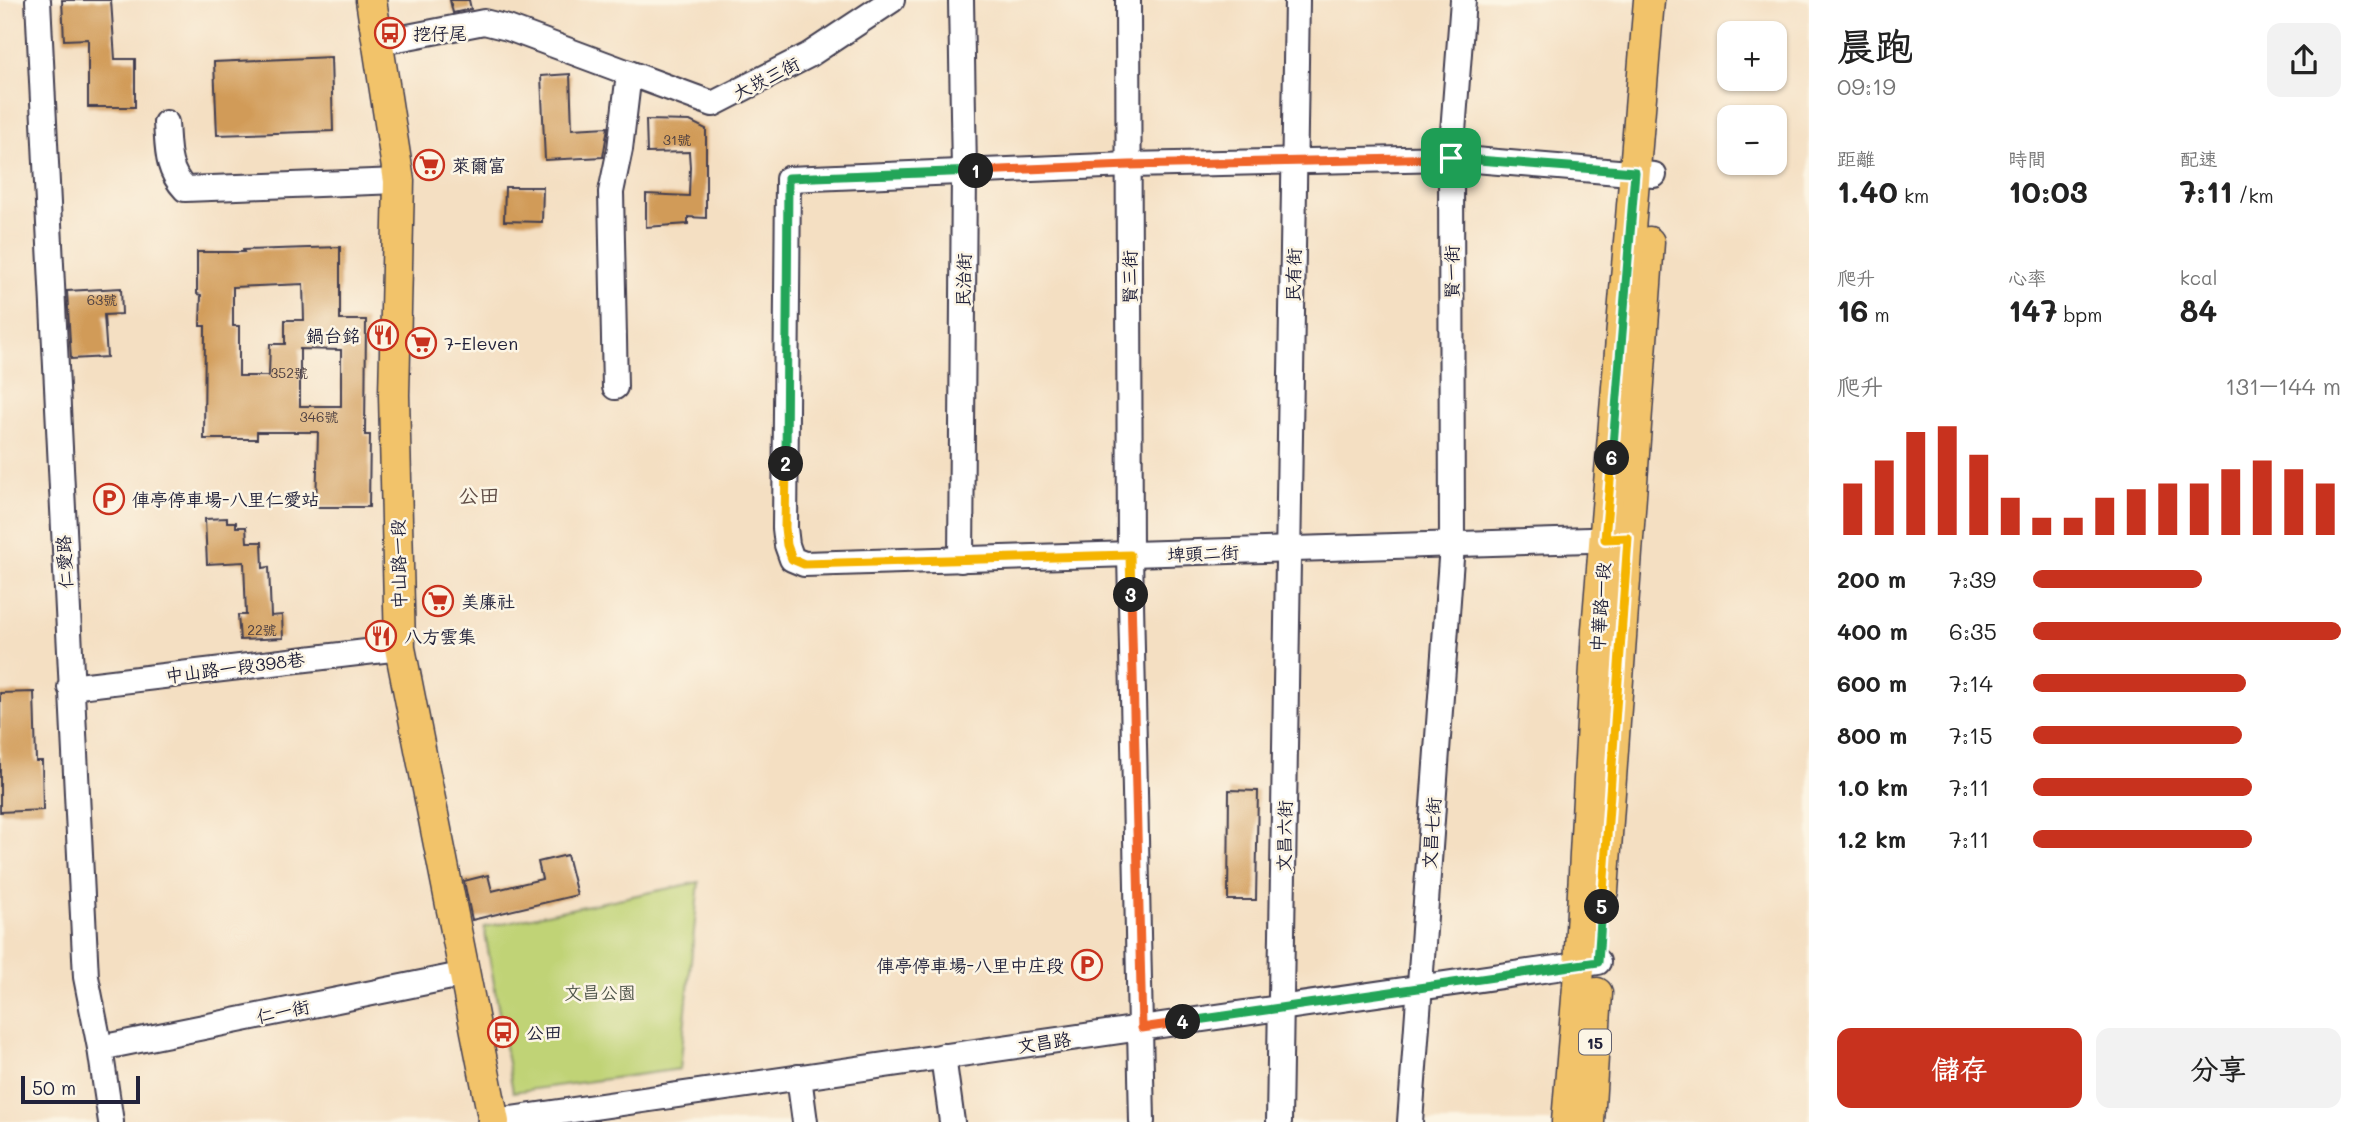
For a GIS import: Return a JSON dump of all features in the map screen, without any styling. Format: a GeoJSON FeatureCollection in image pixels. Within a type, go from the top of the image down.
{"type":"FeatureCollection","features":[{"type":"Feature","properties":{"kind":"main road","name":"中山路一段"},"geometry":{"type":"LineString","coordinates":[[370,0],[399,181],[394,395],[400,648],[493,1122]]}},
{"type":"Feature","properties":{"kind":"main road","name":"中華路一段"},"geometry":{"type":"LineString","coordinates":[[1589,963],[1644,173],[1649,0]]}},
{"type":"Feature","properties":{"kind":"main road","name":"中華路一段"},"geometry":{"type":"LineString","coordinates":[[1644,173],[1670,0]]}},
{"type":"Feature","properties":{"kind":"main road","name":"15"},"geometry":{"type":"LineString","coordinates":[[1567,1122],[1589,963]]}},
{"type":"Feature","properties":{"kind":"main road","name":"15"},"geometry":{"type":"LineString","coordinates":[[1589,963],[1589,1122]]}},
{"type":"Feature","properties":{"kind":"street","name":"仁愛路"},"geometry":{"type":"LineString","coordinates":[[38,0],[86,977],[111,1122]]}},
{"type":"Feature","properties":{"kind":"street","name":"大崁三街"},"geometry":{"type":"LineString","coordinates":[[377,43],[484,22],[508,27],[713,104],[809,55],[892,0]]}},
{"type":"Feature","properties":{"kind":"street","name":"民治街"},"geometry":{"type":"LineString","coordinates":[[961,0],[964,171],[961,560]]}},
{"type":"Feature","properties":{"kind":"street","name":"賢三街"},"geometry":{"type":"LineString","coordinates":[[1128,0],[1130,555],[1142,1122]]}},
{"type":"Feature","properties":{"kind":"street","name":"民有街"},"geometry":{"type":"LineString","coordinates":[[1290,550],[1297,0]]}},
{"type":"Feature","properties":{"kind":"street","name":"賢一街"},"geometry":{"type":"LineString","coordinates":[[1452,545],[1451,158],[1463,0]]}},
{"type":"Feature","properties":{"kind":"street"},"geometry":{"type":"LineString","coordinates":[[615,387],[611,192],[620,149],[629,73]]}},
{"type":"Feature","properties":{"kind":"street"},"geometry":{"type":"LineString","coordinates":[[166,122],[170,164],[174,177],[185,189],[399,181]]}},
{"type":"Feature","properties":{"kind":"street"},"geometry":{"type":"LineString","coordinates":[[964,171],[1451,158],[1644,173]]}},
{"type":"Feature","properties":{"kind":"street","name":"埤頭二街"},"geometry":{"type":"LineString","coordinates":[[964,171],[788,178],[787,545],[792,559],[804,564],[1617,538]]}},
{"type":"Feature","properties":{"kind":"street","name":"文昌七街"},"geometry":{"type":"LineString","coordinates":[[1410,1122],[1452,545]]}},
{"type":"Feature","properties":{"kind":"street","name":"文昌六街"},"geometry":{"type":"LineString","coordinates":[[1279,1122],[1290,550]]}},
{"type":"Feature","properties":{"kind":"street","name":"中山路一段398巷"},"geometry":{"type":"LineString","coordinates":[[70,687],[400,648]]}},
{"type":"Feature","properties":{"kind":"street","name":"文昌路"},"geometry":{"type":"LineString","coordinates":[[493,1122],[652,1110],[799,1077],[1589,963]]}},
{"type":"Feature","properties":{"kind":"street","name":"仁一街"},"geometry":{"type":"LineString","coordinates":[[100,1048],[466,974]]}},
{"type":"Feature","properties":{"kind":"street"},"geometry":{"type":"LineString","coordinates":[[943,1056],[952,1122]]}},
{"type":"Feature","properties":{"kind":"street"},"geometry":{"type":"LineString","coordinates":[[799,1077],[806,1122]]}},
{"type":"Feature","properties":{"kind":"green space","name":"文昌公園"},"geometry":{"type":"Polygon","coordinates":[[[699,882],[680,1069],[513,1092],[484,927],[699,882]]]}},
{"type":"Feature","properties":{"kind":"building"},"geometry":{"type":"Polygon","coordinates":[[[62,0],[111,0],[115,59],[135,59],[135,107],[88,107],[88,39],[64,40],[62,0]]]}},
{"type":"Feature","properties":{"kind":"building"},"geometry":{"type":"Polygon","coordinates":[[[450,0],[469,0],[471,9],[453,13],[450,0]]]}},
{"type":"Feature","properties":{"kind":"building"},"geometry":{"type":"Polygon","coordinates":[[[331,57],[333,131],[217,135],[214,62],[331,57]]]}},
{"type":"Feature","properties":{"kind":"building"},"geometry":{"type":"Polygon","coordinates":[[[570,74],[572,129],[608,127],[603,157],[545,160],[541,76],[570,74]]]}},
{"type":"Feature","properties":{"kind":"building"},"geometry":{"type":"Polygon","coordinates":[[[646,120],[690,121],[706,129],[706,218],[688,217],[688,224],[646,227],[646,194],[689,196],[690,167],[689,152],[647,153],[646,120]]]}},
{"type":"Feature","properties":{"kind":"building"},"geometry":{"type":"Polygon","coordinates":[[[505,187],[543,187],[542,222],[504,221],[505,187]]]}},
{"type":"Feature","properties":{"kind":"building"},"geometry":{"type":"Polygon","coordinates":[[[340,247],[340,320],[366,320],[365,435],[370,435],[369,507],[316,507],[318,432],[257,432],[257,439],[204,439],[205,326],[200,326],[201,295],[197,294],[197,252],[244,252],[243,250],[340,247]],[[303,284],[233,287],[233,326],[239,326],[239,376],[269,376],[270,344],[285,344],[285,320],[304,320],[303,284]],[[300,349],[300,406],[341,406],[341,350],[300,349]]]}},
{"type":"Feature","properties":{"kind":"building"},"geometry":{"type":"Polygon","coordinates":[[[121,288],[122,314],[104,315],[107,357],[71,359],[67,291],[121,288]]]}},
{"type":"Feature","properties":{"kind":"building"},"geometry":{"type":"Polygon","coordinates":[[[227,518],[227,522],[236,522],[236,527],[246,527],[247,542],[262,542],[263,568],[269,567],[271,616],[282,615],[283,638],[240,640],[238,615],[246,615],[244,562],[207,564],[205,519],[227,518]]]}},
{"type":"Feature","properties":{"kind":"building"},"geometry":{"type":"Polygon","coordinates":[[[34,692],[36,761],[42,761],[43,810],[0,812],[0,693],[34,692]]]}},
{"type":"Feature","properties":{"kind":"building"},"geometry":{"type":"Polygon","coordinates":[[[1229,790],[1258,791],[1256,900],[1228,900],[1229,790]]]}},
{"type":"Feature","properties":{"kind":"building"},"geometry":{"type":"Polygon","coordinates":[[[567,855],[577,895],[472,920],[464,881],[488,875],[492,891],[542,879],[538,862],[567,855]]]}},
{"type":"Feature","properties":{"kind":"place","name":"挖仔尾"},"geometry":{"type":"Point","coordinates":[390,33]}},
{"type":"Feature","properties":{"kind":"place","name":"萊爾富"},"geometry":{"type":"Point","coordinates":[429,165]}},
{"type":"Feature","properties":{"kind":"place","name":"鍋台銘"},"geometry":{"type":"Point","coordinates":[383,335]}},
{"type":"Feature","properties":{"kind":"place","name":"7-Eleven"},"geometry":{"type":"Point","coordinates":[421,343]}},
{"type":"Feature","properties":{"kind":"place","name":"俥亭停車場-八里仁愛站"},"geometry":{"type":"Point","coordinates":[109,499]}},
{"type":"Feature","properties":{"kind":"place","name":"美廉社"},"geometry":{"type":"Point","coordinates":[438,601]}},
{"type":"Feature","properties":{"kind":"place","name":"八方雲集"},"geometry":{"type":"Point","coordinates":[381,636]}},
{"type":"Feature","properties":{"kind":"place","name":"俥亭停車場-八里中庄段"},"geometry":{"type":"Point","coordinates":[1087,965]}},
{"type":"Feature","properties":{"kind":"place","name":"公田"},"geometry":{"type":"Point","coordinates":[503,1032]}},
{"type":"Feature","properties":{"kind":"district","name":"公田"},"geometry":{"type":"Point","coordinates":[479,494]}},
{"type":"Feature","properties":{"kind":"route"},"geometry":{"type":"LineString","coordinates":[[1451,158],[1635,172],[1605,539],[1628,538],[1598,962],[1142,1028],[1130,555],[804,564],[792,559],[785,528],[788,178],[1129,165],[1451,158]]}}]}
